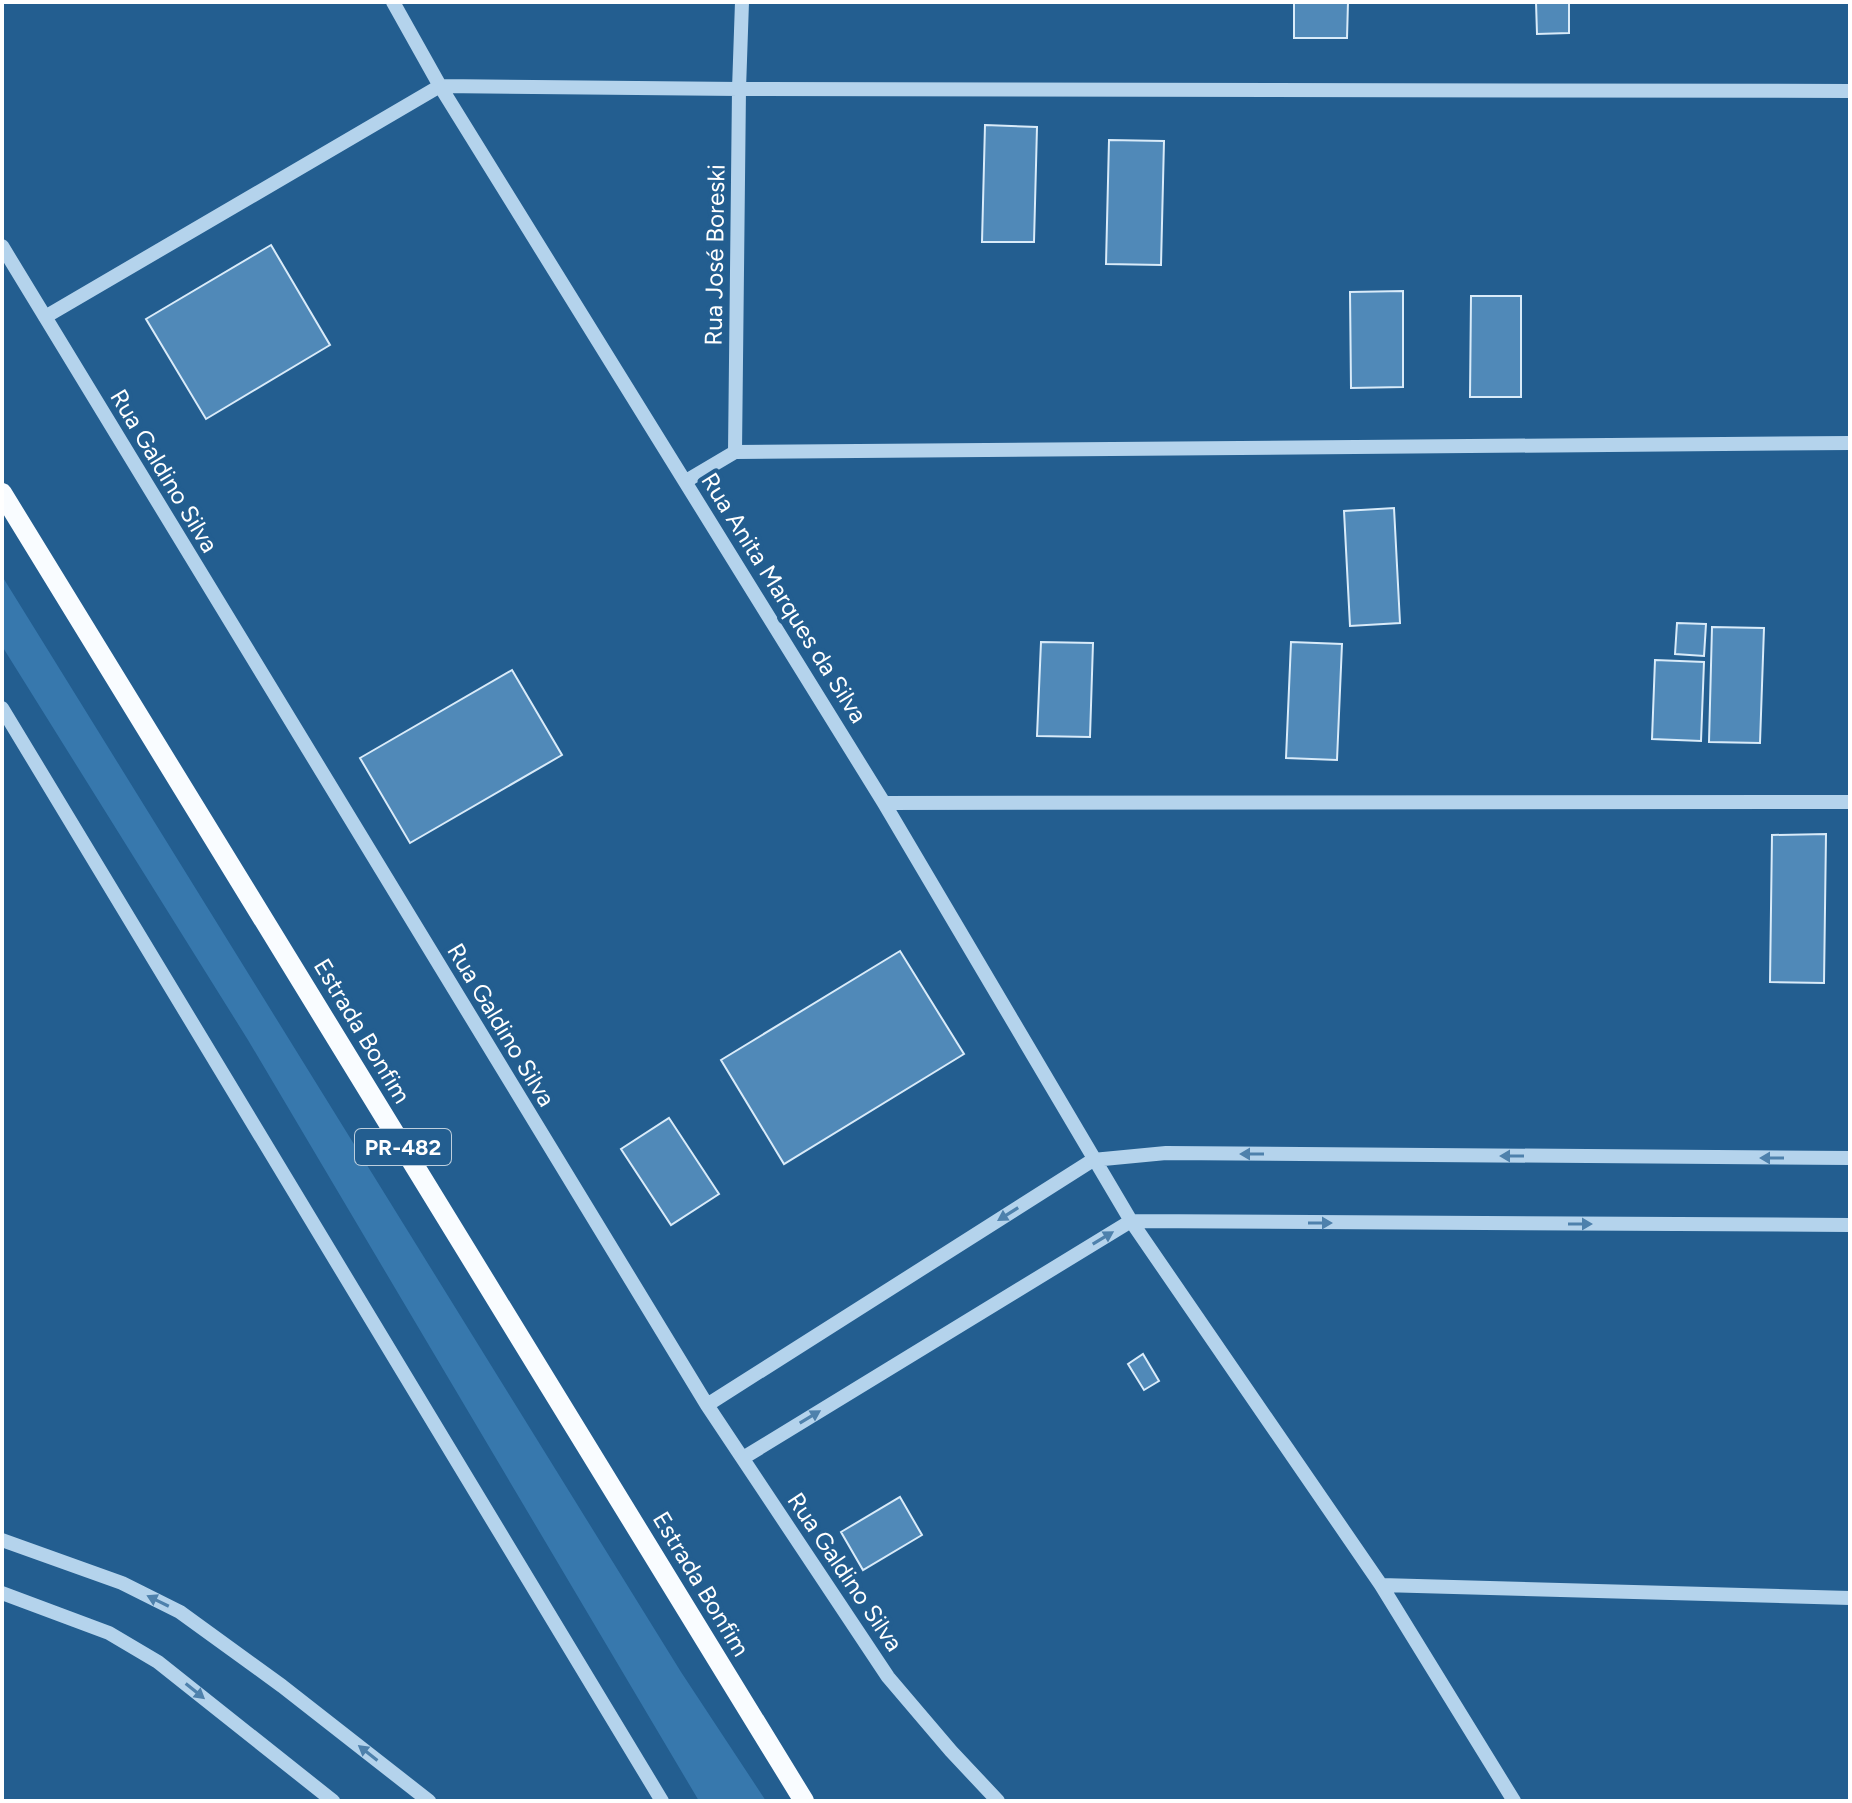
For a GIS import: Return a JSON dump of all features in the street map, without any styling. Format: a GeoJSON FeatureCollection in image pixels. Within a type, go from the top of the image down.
{"type":"FeatureCollection","features":[{"type":"Feature","properties":{"kind":"main road","name":"Estrada Bonfim"},"geometry":{"type":"LineString","coordinates":[[2,493],[804,1801]]}},
{"type":"Feature","properties":{"kind":"street","name":"Rua Anita Marques da Silva"},"geometry":{"type":"LineString","coordinates":[[393,2],[440,86],[884,803],[1131,1221],[1381,1585],[1514,1801]]}},
{"type":"Feature","properties":{"kind":"street","name":"Rua José Boreski"},"geometry":{"type":"LineString","coordinates":[[735,452],[742,2]]}},
{"type":"Feature","properties":{"kind":"street"},"geometry":{"type":"LineString","coordinates":[[45,317],[440,86],[1850,91]]}},
{"type":"Feature","properties":{"kind":"street","name":"Rua Galdino Silva"},"geometry":{"type":"LineString","coordinates":[[2,246],[707,1405],[888,1677],[998,1801]]}},
{"type":"Feature","properties":{"kind":"street"},"geometry":{"type":"LineString","coordinates":[[686,481],[735,452],[1850,443]]}},
{"type":"Feature","properties":{"kind":"street"},"geometry":{"type":"LineString","coordinates":[[2,708],[662,1801]]}},
{"type":"Feature","properties":{"kind":"street"},"geometry":{"type":"LineString","coordinates":[[884,803],[1850,802]]}},
{"type":"Feature","properties":{"kind":"street"},"geometry":{"type":"LineString","coordinates":[[707,1405],[1093,1160],[1166,1153],[1850,1158]]}},
{"type":"Feature","properties":{"kind":"street"},"geometry":{"type":"LineString","coordinates":[[743,1458],[1131,1221],[1850,1225]]}},
{"type":"Feature","properties":{"kind":"street"},"geometry":{"type":"LineString","coordinates":[[2,1540],[122,1583],[180,1612],[282,1686],[429,1801]]}},
{"type":"Feature","properties":{"kind":"street"},"geometry":{"type":"LineString","coordinates":[[1381,1585],[1850,1598]]}},
{"type":"Feature","properties":{"kind":"street"},"geometry":{"type":"LineString","coordinates":[[2,1593],[109,1633],[158,1662],[333,1801]]}},
{"type":"Feature","properties":{"kind":"shaded area"},"geometry":{"type":"Polygon","coordinates":[[[2,576],[681,1672],[766,1801],[699,1801],[248,1040],[2,646],[2,576]]]}},
{"type":"Feature","properties":{"kind":"building"},"geometry":{"type":"Polygon","coordinates":[[[1294,2],[1348,2],[1347,38],[1294,38],[1294,2]]]}},
{"type":"Feature","properties":{"kind":"building"},"geometry":{"type":"Polygon","coordinates":[[[1536,2],[1569,2],[1569,33],[1537,34],[1536,2]]]}},
{"type":"Feature","properties":{"kind":"building"},"geometry":{"type":"Polygon","coordinates":[[[985,125],[1037,127],[1034,242],[982,242],[985,125]]]}},
{"type":"Feature","properties":{"kind":"building"},"geometry":{"type":"Polygon","coordinates":[[[1109,140],[1164,141],[1161,265],[1106,264],[1109,140]]]}},
{"type":"Feature","properties":{"kind":"building"},"geometry":{"type":"Polygon","coordinates":[[[271,245],[330,345],[206,419],[146,319],[271,245]]]}},
{"type":"Feature","properties":{"kind":"building"},"geometry":{"type":"Polygon","coordinates":[[[1403,291],[1403,387],[1351,388],[1350,292],[1403,291]]]}},
{"type":"Feature","properties":{"kind":"building"},"geometry":{"type":"Polygon","coordinates":[[[1471,296],[1521,296],[1521,397],[1470,397],[1471,296]]]}},
{"type":"Feature","properties":{"kind":"building"},"geometry":{"type":"Polygon","coordinates":[[[1394,508],[1400,623],[1350,626],[1344,511],[1394,508]]]}},
{"type":"Feature","properties":{"kind":"building"},"geometry":{"type":"Polygon","coordinates":[[[1677,623],[1706,624],[1704,656],[1675,654],[1677,623]]]}},
{"type":"Feature","properties":{"kind":"building"},"geometry":{"type":"Polygon","coordinates":[[[1712,627],[1764,628],[1760,743],[1709,742],[1712,627]]]}},
{"type":"Feature","properties":{"kind":"building"},"geometry":{"type":"Polygon","coordinates":[[[1041,642],[1093,643],[1090,737],[1037,736],[1041,642]]]}},
{"type":"Feature","properties":{"kind":"building"},"geometry":{"type":"Polygon","coordinates":[[[1291,642],[1342,644],[1337,760],[1286,758],[1291,642]]]}},
{"type":"Feature","properties":{"kind":"building"},"geometry":{"type":"Polygon","coordinates":[[[1655,660],[1704,662],[1701,741],[1652,739],[1655,660]]]}},
{"type":"Feature","properties":{"kind":"building"},"geometry":{"type":"Polygon","coordinates":[[[512,670],[562,755],[410,843],[360,758],[512,670]]]}},
{"type":"Feature","properties":{"kind":"building"},"geometry":{"type":"Polygon","coordinates":[[[1826,834],[1824,983],[1770,982],[1772,835],[1826,834]]]}},
{"type":"Feature","properties":{"kind":"building"},"geometry":{"type":"Polygon","coordinates":[[[900,951],[964,1054],[784,1164],[721,1060],[900,951]]]}},
{"type":"Feature","properties":{"kind":"building"},"geometry":{"type":"Polygon","coordinates":[[[669,1118],[719,1194],[671,1225],[621,1149],[669,1118]]]}},
{"type":"Feature","properties":{"kind":"building"},"geometry":{"type":"Polygon","coordinates":[[[1143,1354],[1159,1381],[1144,1390],[1128,1364],[1143,1354]]]}},
{"type":"Feature","properties":{"kind":"building"},"geometry":{"type":"Polygon","coordinates":[[[900,1497],[922,1535],[863,1570],[841,1532],[900,1497]]]}}]}
